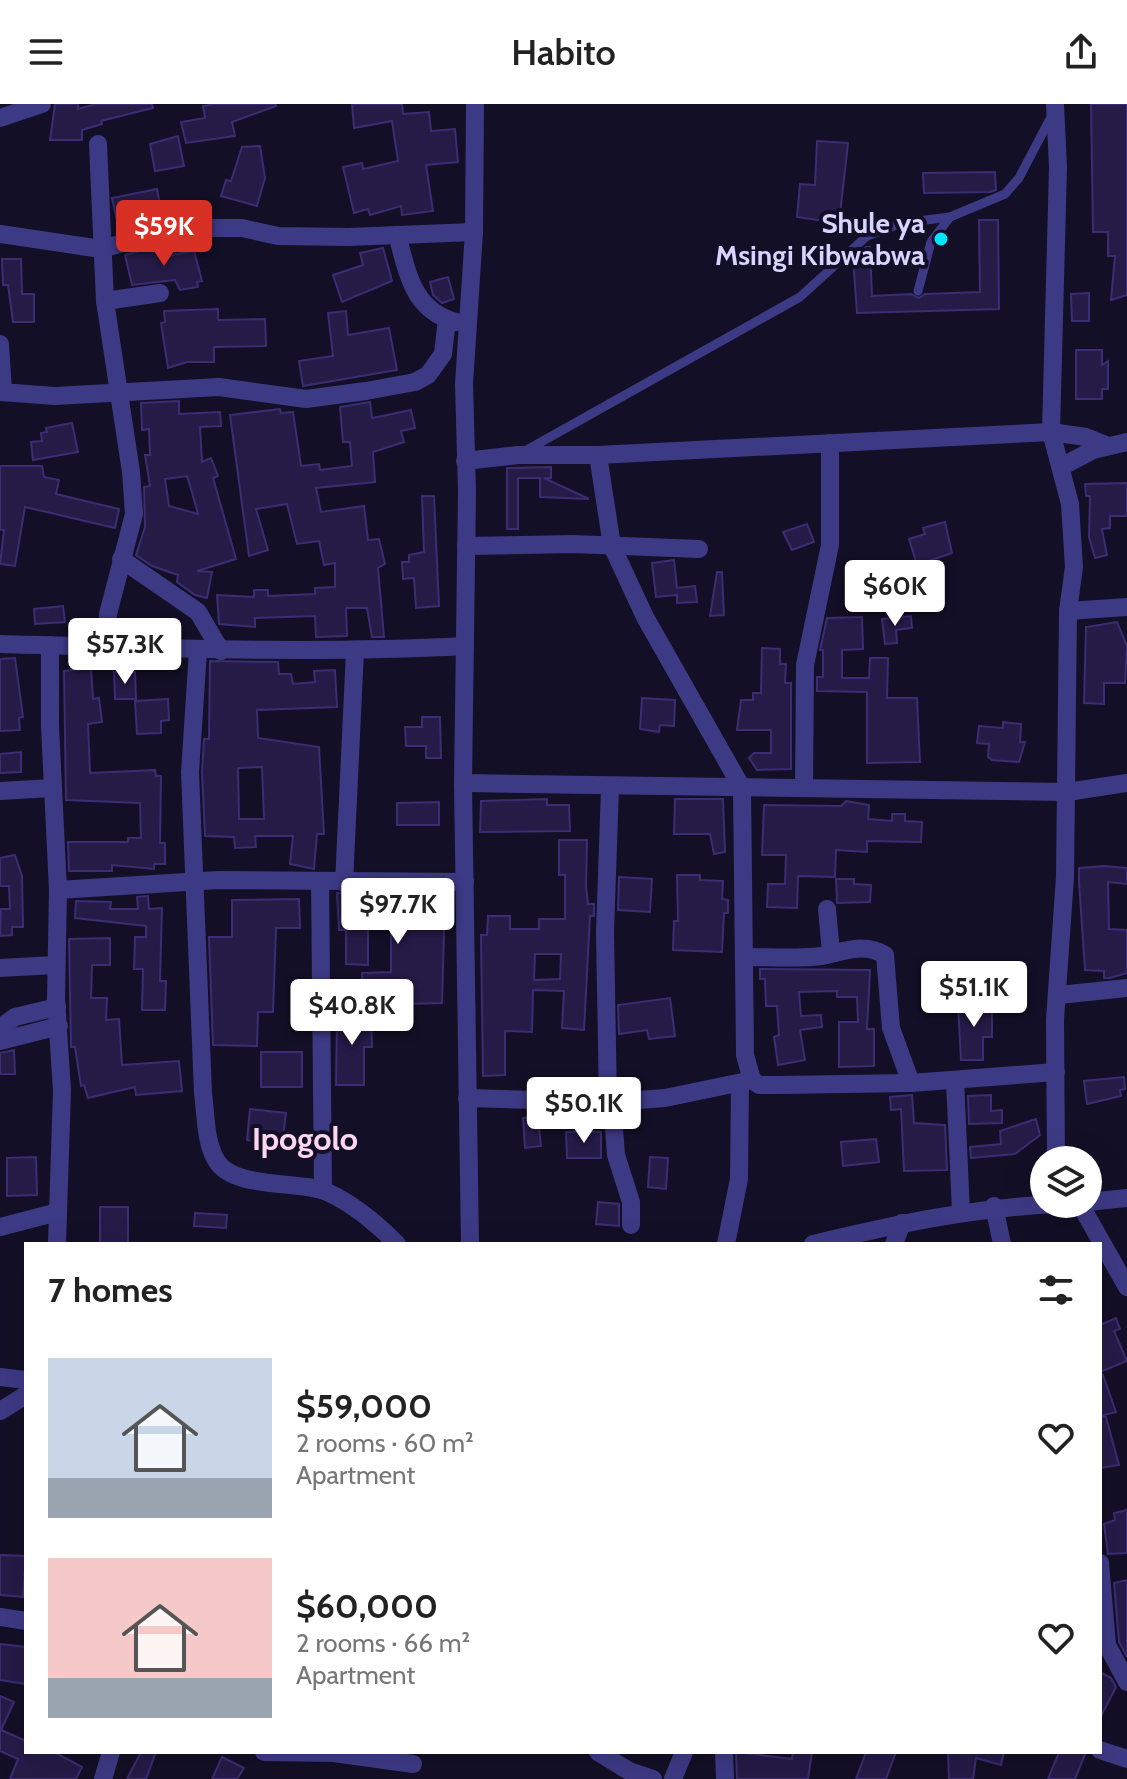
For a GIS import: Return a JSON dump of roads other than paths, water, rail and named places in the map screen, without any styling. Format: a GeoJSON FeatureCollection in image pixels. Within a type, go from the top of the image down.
{"type":"FeatureCollection","features":[{"type":"Feature","properties":{"kind":"street"},"geometry":{"type":"LineString","coordinates":[[0,118],[42,104]]}},
{"type":"Feature","properties":{"kind":"street"},"geometry":{"type":"LineString","coordinates":[[470,1242],[463,783],[465,461],[474,232],[475,104]]}},
{"type":"Feature","properties":{"kind":"street"},"geometry":{"type":"LineString","coordinates":[[1055,106],[1058,158],[1051,432],[1070,504],[1074,567],[1068,611],[1067,792],[1056,1146]]}},
{"type":"Feature","properties":{"kind":"street"},"geometry":{"type":"LineString","coordinates":[[98,144],[105,301],[120,392],[134,514],[108,614],[107,647]]}},
{"type":"Feature","properties":{"kind":"street"},"geometry":{"type":"LineString","coordinates":[[0,234],[101,249],[161,233],[208,228],[242,228],[278,236],[474,232]]}},
{"type":"Feature","properties":{"kind":"street"},"geometry":{"type":"LineString","coordinates":[[397,235],[417,298],[427,308],[447,319],[468,324]]}},
{"type":"Feature","properties":{"kind":"street"},"geometry":{"type":"LineString","coordinates":[[105,301],[160,293]]}},
{"type":"Feature","properties":{"kind":"street"},"geometry":{"type":"LineString","coordinates":[[0,344],[2,392],[55,396],[219,387],[306,399],[415,382],[428,375],[443,354],[447,319]]}},
{"type":"Feature","properties":{"kind":"street"},"geometry":{"type":"LineString","coordinates":[[465,461],[518,455],[598,455],[1051,432],[1086,437],[1106,445]]}},
{"type":"Feature","properties":{"kind":"street"},"geometry":{"type":"LineString","coordinates":[[1061,467],[1106,445],[1127,442]]}},
{"type":"Feature","properties":{"kind":"street"},"geometry":{"type":"LineString","coordinates":[[804,788],[805,665],[830,545],[830,443]]}},
{"type":"Feature","properties":{"kind":"street"},"geometry":{"type":"LineString","coordinates":[[598,455],[612,546],[645,617],[742,788],[746,1082],[736,1208],[727,1242]]}},
{"type":"Feature","properties":{"kind":"street"},"geometry":{"type":"LineString","coordinates":[[466,546],[699,549]]}},
{"type":"Feature","properties":{"kind":"street"},"geometry":{"type":"LineString","coordinates":[[121,559],[198,612],[221,651]]}},
{"type":"Feature","properties":{"kind":"street"},"geometry":{"type":"LineString","coordinates":[[1068,611],[1127,607]]}},
{"type":"Feature","properties":{"kind":"street"},"geometry":{"type":"LineString","coordinates":[[0,644],[198,651],[355,651],[465,646]]}},
{"type":"Feature","properties":{"kind":"street"},"geometry":{"type":"LineString","coordinates":[[50,645],[58,890],[55,965],[62,1090],[57,1242]]}},
{"type":"Feature","properties":{"kind":"street"},"geometry":{"type":"LineString","coordinates":[[198,651],[190,772],[203,1093],[209,1144],[216,1162],[223,1169],[245,1178],[323,1190],[372,1220],[395,1242]]}},
{"type":"Feature","properties":{"kind":"street"},"geometry":{"type":"LineString","coordinates":[[344,883],[355,651]]}},
{"type":"Feature","properties":{"kind":"street"},"geometry":{"type":"LineString","coordinates":[[463,783],[610,788],[1067,792],[1127,783]]}},
{"type":"Feature","properties":{"kind":"street"},"geometry":{"type":"LineString","coordinates":[[0,791],[53,788]]}},
{"type":"Feature","properties":{"kind":"street"},"geometry":{"type":"LineString","coordinates":[[610,788],[605,932],[610,1102],[618,1167],[632,1210],[631,1225]]}},
{"type":"Feature","properties":{"kind":"street"},"geometry":{"type":"LineString","coordinates":[[320,881],[323,1190]]}},
{"type":"Feature","properties":{"kind":"street"},"geometry":{"type":"LineString","coordinates":[[58,890],[194,882],[465,882]]}},
{"type":"Feature","properties":{"kind":"street"},"geometry":{"type":"LineString","coordinates":[[827,909],[831,953]]}},
{"type":"Feature","properties":{"kind":"street"},"geometry":{"type":"LineString","coordinates":[[744,957],[866,949],[886,956],[891,1028],[911,1083]]}},
{"type":"Feature","properties":{"kind":"street"},"geometry":{"type":"LineString","coordinates":[[0,968],[55,965]]}},
{"type":"Feature","properties":{"kind":"street"},"geometry":{"type":"LineString","coordinates":[[1059,995],[1127,988]]}},
{"type":"Feature","properties":{"kind":"street"},"geometry":{"type":"LineString","coordinates":[[0,1028],[15,1017],[58,1017]]}},
{"type":"Feature","properties":{"kind":"street"},"geometry":{"type":"LineString","coordinates":[[0,1041],[58,1017]]}},
{"type":"Feature","properties":{"kind":"street"},"geometry":{"type":"LineString","coordinates":[[467,1098],[610,1102],[665,1098],[746,1082],[759,1085],[911,1083],[1056,1072]]}},
{"type":"Feature","properties":{"kind":"street"},"geometry":{"type":"LineString","coordinates":[[955,1080],[961,1212]]}},
{"type":"Feature","properties":{"kind":"street"},"geometry":{"type":"LineString","coordinates":[[1102,1201],[1127,1198]]}},
{"type":"Feature","properties":{"kind":"street"},"geometry":{"type":"LineString","coordinates":[[821,1242],[994,1206],[1030,1205]]}},
{"type":"Feature","properties":{"kind":"street"},"geometry":{"type":"LineString","coordinates":[[994,1206],[1002,1242]]}},
{"type":"Feature","properties":{"kind":"street"},"geometry":{"type":"LineString","coordinates":[[0,1227],[58,1212]]}},
{"type":"Feature","properties":{"kind":"street"},"geometry":{"type":"LineString","coordinates":[[1088,1218],[1102,1242]]}},
{"type":"Feature","properties":{"kind":"street"},"geometry":{"type":"LineString","coordinates":[[895,1242],[902,1223]]}},
{"type":"Feature","properties":{"kind":"street"},"geometry":{"type":"LineString","coordinates":[[1102,1243],[1127,1287]]}},
{"type":"Feature","properties":{"kind":"street"},"geometry":{"type":"LineString","coordinates":[[0,1377],[24,1380]]}},
{"type":"Feature","properties":{"kind":"street"},"geometry":{"type":"LineString","coordinates":[[1102,1586],[1107,1645],[1125,1677]]}},
{"type":"Feature","properties":{"kind":"street"},"geometry":{"type":"LineString","coordinates":[[0,1617],[24,1621]]}},
{"type":"Feature","properties":{"kind":"street"},"geometry":{"type":"LineString","coordinates":[[1102,1751],[1127,1759]]}},
{"type":"Feature","properties":{"kind":"street"},"geometry":{"type":"LineString","coordinates":[[103,1779],[110,1754]]}},
{"type":"Feature","properties":{"kind":"street"},"geometry":{"type":"LineString","coordinates":[[340,1754],[412,1765]]}},
{"type":"Feature","properties":{"kind":"street"},"geometry":{"type":"LineString","coordinates":[[601,1754],[632,1775],[653,1779]]}},
{"type":"Feature","properties":{"kind":"street"},"geometry":{"type":"LineString","coordinates":[[673,1779],[683,1754]]}},
{"type":"Feature","properties":{"kind":"street"},"geometry":{"type":"LineString","coordinates":[[724,1754],[725,1779]]}},
{"type":"Feature","properties":{"kind":"lane"},"geometry":{"type":"LineString","coordinates":[[518,455],[800,297],[867,236],[902,223],[950,217],[1008,192],[1055,106]]}},
{"type":"Feature","properties":{"kind":"lane"},"geometry":{"type":"LineString","coordinates":[[918,291],[931,242],[950,217]]}},
{"type":"Feature","properties":{"kind":"place","name":"Shule ya Msingi Kibwabwa"},"geometry":{"type":"Point","coordinates":[941,239]}},
{"type":"Feature","properties":{"kind":"district","name":"Ipogolo"},"geometry":{"type":"Point","coordinates":[305,1138]}}]}
